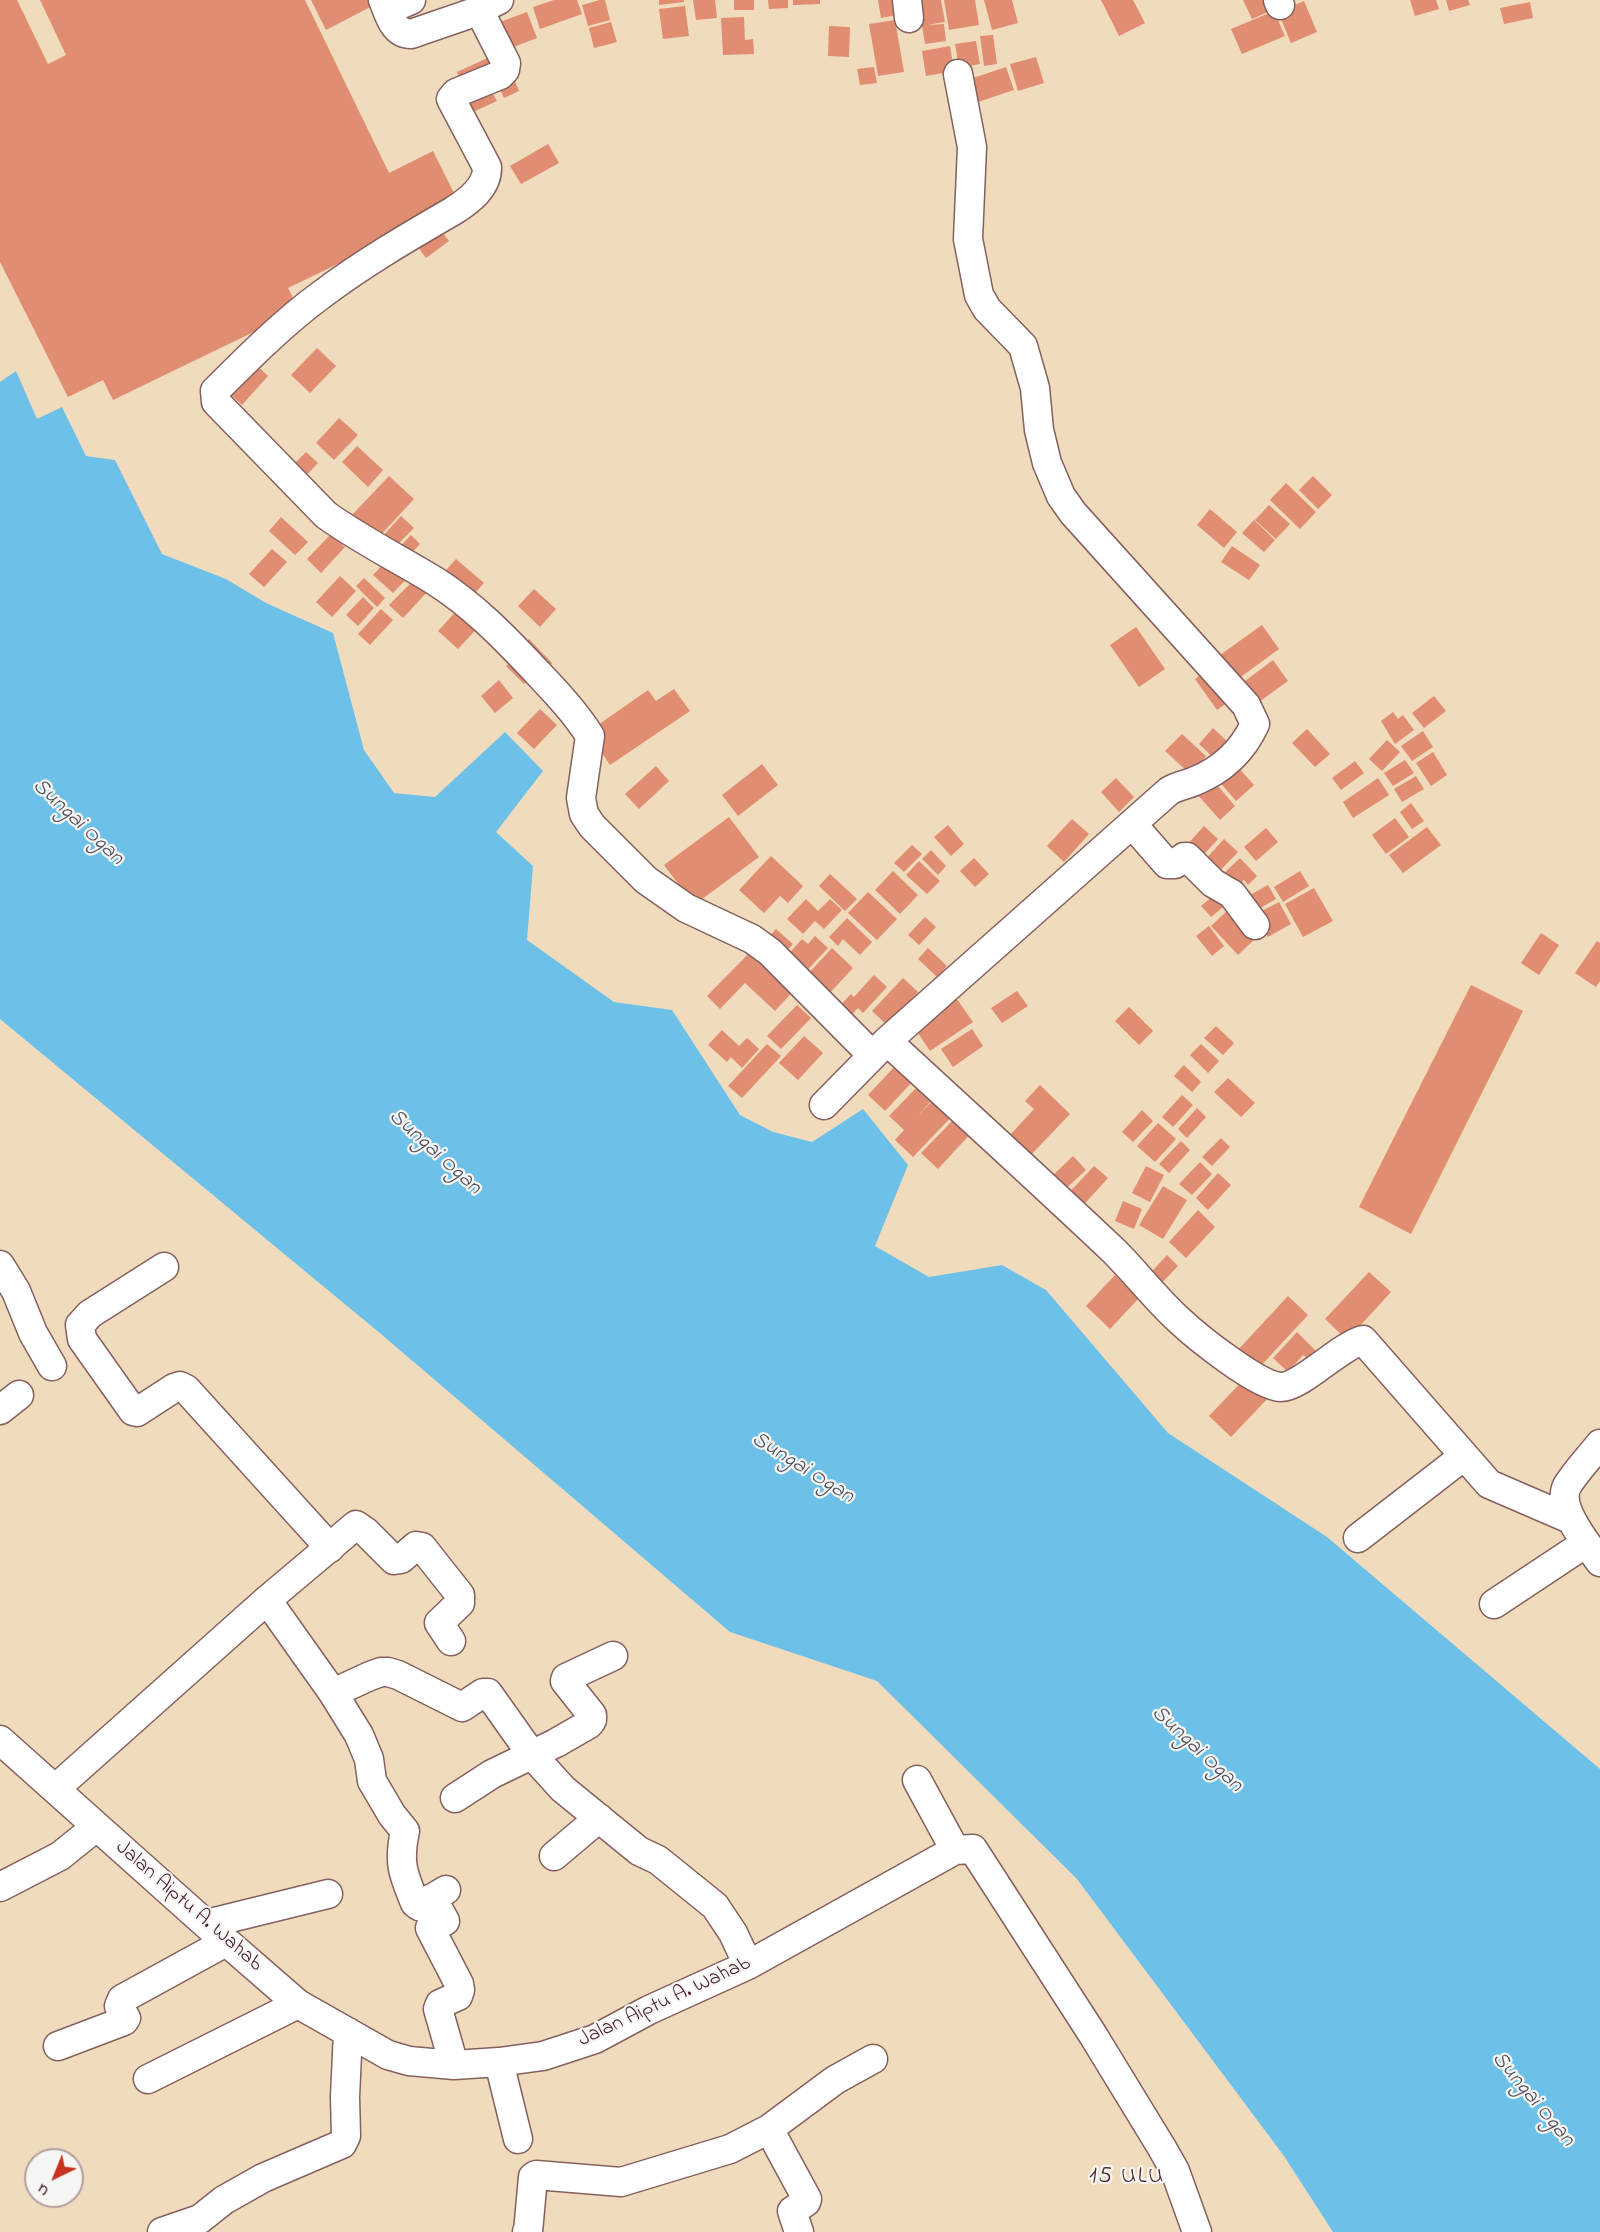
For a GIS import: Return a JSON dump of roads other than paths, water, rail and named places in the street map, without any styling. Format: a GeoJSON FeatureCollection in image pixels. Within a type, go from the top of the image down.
{"type":"FeatureCollection","features":[{"type":"Feature","properties":{"kind":"street"},"geometry":{"type":"LineString","coordinates":[[394,3],[396,28],[403,34],[411,34],[489,5],[506,63],[505,70],[500,75],[456,93],[451,99],[487,167],[487,177],[481,189],[462,206],[319,296],[215,391],[216,402],[326,515],[356,536],[437,582],[458,598],[515,649],[554,690],[591,738],[581,798],[584,814],[592,826],[646,880],[686,908],[752,939],[770,952],[1084,1222],[1180,1321],[1232,1362],[1264,1382],[1280,1387],[1289,1386],[1331,1360],[1351,1344],[1363,1340],[1489,1484],[1570,1519]]}},
{"type":"Feature","properties":{"kind":"street"},"geometry":{"type":"LineString","coordinates":[[824,1105],[880,1048],[1169,791],[1176,786],[1196,781],[1228,761],[1246,742],[1255,721],[1246,705],[1073,513],[1061,496],[1047,464],[1039,430],[1038,403],[1023,346],[982,304],[978,295],[968,239],[971,141],[958,74]]}},
{"type":"Feature","properties":{"kind":"street"},"geometry":{"type":"LineString","coordinates":[[1132,824],[1167,864],[1175,864],[1184,856],[1187,857],[1213,883],[1232,894],[1255,925]]}},
{"type":"Feature","properties":{"kind":"street"},"geometry":{"type":"LineString","coordinates":[[0,1265],[16,1291],[33,1334],[52,1366]]}},
{"type":"Feature","properties":{"kind":"street"},"geometry":{"type":"LineString","coordinates":[[164,1267],[90,1314],[80,1325],[82,1339],[133,1411],[137,1412],[174,1388],[180,1386],[186,1389],[330,1548]]}},
{"type":"Feature","properties":{"kind":"street"},"geometry":{"type":"LineString","coordinates":[[1494,1604],[1593,1552],[1570,1519],[1565,1502],[1566,1488],[1600,1444]]}},
{"type":"Feature","properties":{"kind":"street"},"geometry":{"type":"LineString","coordinates":[[1358,1538],[1464,1456]]}},
{"type":"Feature","properties":{"kind":"street"},"geometry":{"type":"LineString","coordinates":[[55,1789],[267,1600],[356,1525],[394,1560],[401,1559],[416,1546],[422,1547],[460,1595],[460,1603],[439,1623],[451,1641]]}},
{"type":"Feature","properties":{"kind":"street"},"geometry":{"type":"LineString","coordinates":[[267,1600],[359,1735],[369,1759],[372,1781],[392,1815],[405,1831],[401,1850],[402,1872],[415,1903],[419,1906],[446,1905],[430,1928],[459,1984],[458,1996],[440,2004],[438,2008],[454,2065]]}},
{"type":"Feature","properties":{"kind":"street"},"geometry":{"type":"LineString","coordinates":[[455,1798],[492,1774],[589,1724],[592,1715],[566,1681],[566,1677],[613,1656]]}},
{"type":"Feature","properties":{"kind":"street"},"geometry":{"type":"LineString","coordinates":[[333,1694],[381,1672],[398,1675],[462,1707],[483,1693],[488,1693],[532,1755],[562,1789],[639,1851],[667,1866],[715,1906],[733,1933],[748,1965]]}},
{"type":"Feature","properties":{"kind":"street","name":"Jalan Aiptu A. Wahab"},"geometry":{"type":"LineString","coordinates":[[0,1740],[298,2004],[388,2055],[409,2061],[454,2065],[499,2062],[543,2056],[595,2039],[650,2010],[748,1965],[955,1850]]}},
{"type":"Feature","properties":{"kind":"street"},"geometry":{"type":"LineString","coordinates":[[917,1780],[955,1850],[968,1848],[977,1853],[1093,2035],[1175,2171],[1197,2232]]}},
{"type":"Feature","properties":{"kind":"street"},"geometry":{"type":"LineString","coordinates":[[554,1856],[599,1818]]}},
{"type":"Feature","properties":{"kind":"street"},"geometry":{"type":"LineString","coordinates":[[0,1887],[60,1856],[96,1827]]}},
{"type":"Feature","properties":{"kind":"street"},"geometry":{"type":"LineString","coordinates":[[58,2046],[124,2021],[126,2018],[119,2006],[122,1999],[216,1933],[328,1894]]}},
{"type":"Feature","properties":{"kind":"street"},"geometry":{"type":"LineString","coordinates":[[148,2079],[298,2004]]}},
{"type":"Feature","properties":{"kind":"street"},"geometry":{"type":"LineString","coordinates":[[162,2232],[200,2219],[224,2200],[263,2178],[342,2144],[346,2136],[348,2032]]}},
{"type":"Feature","properties":{"kind":"street"},"geometry":{"type":"LineString","coordinates":[[529,2232],[532,2179],[536,2175],[621,2182],[730,2149],[769,2129],[835,2080],[873,2059]]}},
{"type":"Feature","properties":{"kind":"street"},"geometry":{"type":"LineString","coordinates":[[499,2062],[518,2139]]}},
{"type":"Feature","properties":{"kind":"street"},"geometry":{"type":"LineString","coordinates":[[769,2129],[807,2199],[792,2211],[799,2232]]}},
{"type":"Feature","properties":{"kind":"water","name":"Sungai Ogan"},"geometry":{"type":"Polygon","coordinates":[[[16,371],[37,419],[62,407],[86,456],[115,460],[162,554],[226,579],[266,603],[333,633],[364,750],[394,793],[435,797],[505,732],[543,771],[496,832],[533,866],[527,940],[614,1002],[672,1010],[740,1115],[773,1132],[812,1142],[863,1109],[908,1165],[875,1246],[929,1277],[1002,1265],[1046,1290],[1168,1433],[1327,1537],[1600,1769],[1600,2232],[1333,2232],[1284,2156],[1077,1879],[877,1681],[730,1632],[381,1334],[0,1019],[0,382],[16,371]]]}},
{"type":"Feature","properties":{"kind":"district","name":"15 ULU"},"geometry":{"type":"Point","coordinates":[1127,2178]}}]}
